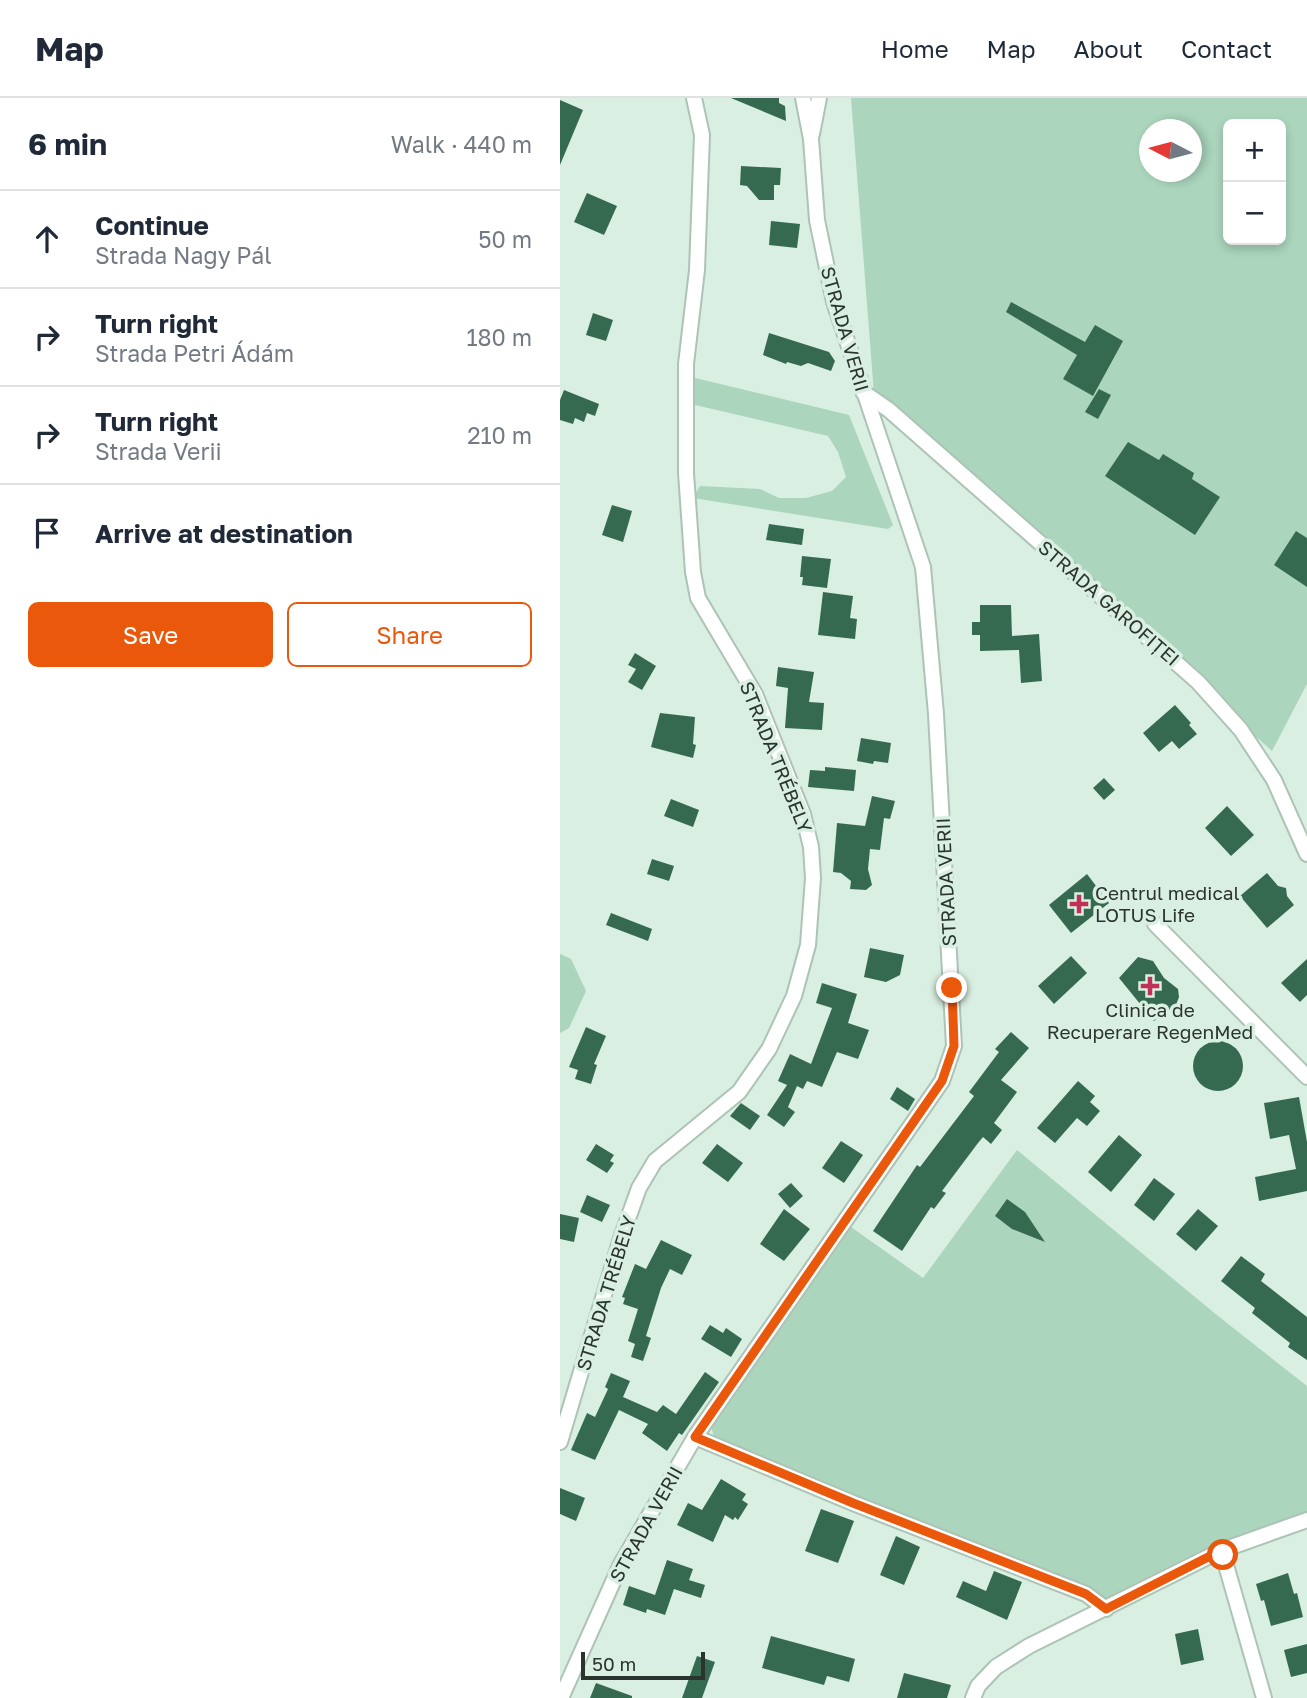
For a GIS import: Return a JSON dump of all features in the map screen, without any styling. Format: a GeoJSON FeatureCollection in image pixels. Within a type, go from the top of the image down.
{"type":"FeatureCollection","features":[{"type":"Feature","properties":{"kind":"street","name":"STRADA TRÉBELY"},"geometry":{"type":"LineString","coordinates":[[560,1442],[639,1188],[655,1161],[739,1092],[769,1049],[789,1007],[808,945],[813,878],[811,847],[803,814],[755,694],[698,598],[691,559],[686,473],[686,364],[697,270],[702,135],[694,98]]}},
{"type":"Feature","properties":{"kind":"street","name":"STRADA VERII"},"geometry":{"type":"LineString","coordinates":[[561,1698],[621,1564],[695,1437],[942,1081],[954,1046],[937,728],[923,567],[834,302],[819,232],[811,139],[803,98]]}},
{"type":"Feature","properties":{"kind":"street"},"geometry":{"type":"LineString","coordinates":[[811,139],[819,98]]}},
{"type":"Feature","properties":{"kind":"street","name":"STRADA GAROFIȚEI"},"geometry":{"type":"LineString","coordinates":[[863,392],[888,410],[1198,682],[1241,730],[1274,780],[1307,854]]}},
{"type":"Feature","properties":{"kind":"street"},"geometry":{"type":"LineString","coordinates":[[1155,924],[1307,1077]]}},
{"type":"Feature","properties":{"kind":"street"},"geometry":{"type":"LineString","coordinates":[[695,1437],[853,1503],[1086,1594],[1106,1609]]}},
{"type":"Feature","properties":{"kind":"street"},"geometry":{"type":"LineString","coordinates":[[973,1698],[978,1685],[996,1667],[1029,1646],[1222,1551],[1307,1520]]}},
{"type":"Feature","properties":{"kind":"street"},"geometry":{"type":"LineString","coordinates":[[1222,1551],[1264,1698]]}},
{"type":"Feature","properties":{"kind":"green space"},"geometry":{"type":"Polygon","coordinates":[[[851,98],[1307,98],[1307,684],[1272,751],[874,394],[851,98]]]}},
{"type":"Feature","properties":{"kind":"green space"},"geometry":{"type":"Polygon","coordinates":[[[687,376],[849,415],[893,525],[888,529],[693,498],[700,486],[760,489],[779,498],[806,498],[832,491],[846,477],[838,452],[828,436],[695,405],[688,400],[687,376]]]}},
{"type":"Feature","properties":{"kind":"green space"},"geometry":{"type":"Polygon","coordinates":[[[560,954],[571,959],[586,991],[569,1028],[560,1033],[560,954]]]}},
{"type":"Feature","properties":{"kind":"green space"},"geometry":{"type":"Polygon","coordinates":[[[1017,1150],[1307,1386],[1307,1513],[1217,1544],[1108,1600],[714,1438],[711,1425],[851,1227],[923,1278],[1017,1150]]]}},
{"type":"Feature","properties":{"kind":"building"},"geometry":{"type":"Polygon","coordinates":[[[731,98],[779,98],[779,103],[785,106],[786,121],[731,98]]]}},
{"type":"Feature","properties":{"kind":"building"},"geometry":{"type":"Polygon","coordinates":[[[560,100],[583,110],[560,165],[560,100]]]}},
{"type":"Feature","properties":{"kind":"building"},"geometry":{"type":"Polygon","coordinates":[[[741,166],[781,168],[780,185],[774,185],[774,200],[759,200],[747,186],[740,185],[741,166]]]}},
{"type":"Feature","properties":{"kind":"building"},"geometry":{"type":"Polygon","coordinates":[[[587,193],[617,206],[604,235],[574,222],[587,193]]]}},
{"type":"Feature","properties":{"kind":"building"},"geometry":{"type":"Polygon","coordinates":[[[771,221],[800,224],[797,248],[769,245],[771,221]]]}},
{"type":"Feature","properties":{"kind":"building"},"geometry":{"type":"Polygon","coordinates":[[[1011,302],[1085,342],[1095,325],[1123,341],[1093,396],[1063,379],[1077,355],[1006,312],[1011,302]]]}},
{"type":"Feature","properties":{"kind":"building"},"geometry":{"type":"Polygon","coordinates":[[[593,313],[613,320],[606,341],[586,335],[593,313]]]}},
{"type":"Feature","properties":{"kind":"building"},"geometry":{"type":"Polygon","coordinates":[[[769,333],[829,352],[835,361],[831,371],[808,363],[801,366],[787,362],[786,364],[763,355],[769,333]]]}},
{"type":"Feature","properties":{"kind":"building"},"geometry":{"type":"Polygon","coordinates":[[[1099,389],[1111,395],[1098,419],[1085,412],[1099,389]]]}},
{"type":"Feature","properties":{"kind":"building"},"geometry":{"type":"Polygon","coordinates":[[[564,390],[599,404],[595,416],[587,413],[584,422],[575,418],[573,424],[560,420],[560,400],[564,390]]]}},
{"type":"Feature","properties":{"kind":"building"},"geometry":{"type":"Polygon","coordinates":[[[1128,442],[1159,460],[1163,454],[1194,473],[1192,479],[1220,497],[1195,535],[1105,476],[1128,442]]]}},
{"type":"Feature","properties":{"kind":"building"},"geometry":{"type":"Polygon","coordinates":[[[612,505],[632,511],[623,542],[602,535],[612,505]]]}},
{"type":"Feature","properties":{"kind":"building"},"geometry":{"type":"Polygon","coordinates":[[[769,524],[804,529],[802,545],[766,540],[769,524]]]}},
{"type":"Feature","properties":{"kind":"building"},"geometry":{"type":"Polygon","coordinates":[[[1296,531],[1307,538],[1307,587],[1274,565],[1296,531]]]}},
{"type":"Feature","properties":{"kind":"building"},"geometry":{"type":"Polygon","coordinates":[[[802,556],[831,559],[827,588],[802,585],[802,556]]]}},
{"type":"Feature","properties":{"kind":"building"},"geometry":{"type":"Polygon","coordinates":[[[823,592],[853,596],[850,618],[857,619],[855,639],[818,635],[823,592]]]}},
{"type":"Feature","properties":{"kind":"building"},"geometry":{"type":"Polygon","coordinates":[[[980,605],[1011,605],[1012,636],[1039,634],[1042,681],[1021,683],[1019,650],[980,651],[980,635],[972,635],[972,622],[980,622],[980,605]]]}},
{"type":"Feature","properties":{"kind":"building"},"geometry":{"type":"Polygon","coordinates":[[[635,653],[656,666],[642,690],[628,682],[636,669],[628,665],[635,653]]]}},
{"type":"Feature","properties":{"kind":"building"},"geometry":{"type":"Polygon","coordinates":[[[778,667],[814,672],[809,702],[824,703],[822,730],[785,728],[788,688],[776,686],[778,667]]]}},
{"type":"Feature","properties":{"kind":"building"},"geometry":{"type":"Polygon","coordinates":[[[1175,705],[1197,734],[1179,749],[1172,741],[1159,752],[1143,733],[1175,705]]]}},
{"type":"Feature","properties":{"kind":"building"},"geometry":{"type":"Polygon","coordinates":[[[660,713],[695,717],[693,744],[696,745],[693,758],[651,747],[660,713]]]}},
{"type":"Feature","properties":{"kind":"building"},"geometry":{"type":"Polygon","coordinates":[[[861,738],[891,743],[888,763],[857,761],[861,738]]]}},
{"type":"Feature","properties":{"kind":"building"},"geometry":{"type":"Polygon","coordinates":[[[825,767],[856,770],[854,791],[808,787],[810,770],[825,771],[825,767]]]}},
{"type":"Feature","properties":{"kind":"building"},"geometry":{"type":"Polygon","coordinates":[[[1104,778],[1115,790],[1104,800],[1093,788],[1104,778]]]}},
{"type":"Feature","properties":{"kind":"building"},"geometry":{"type":"Polygon","coordinates":[[[872,796],[895,801],[890,819],[884,818],[880,850],[870,849],[868,869],[872,885],[866,890],[850,889],[851,881],[841,873],[833,872],[837,823],[865,826],[872,796]]]}},
{"type":"Feature","properties":{"kind":"building"},"geometry":{"type":"Polygon","coordinates":[[[671,799],[699,810],[693,827],[664,816],[671,799]]]}},
{"type":"Feature","properties":{"kind":"building"},"geometry":{"type":"Polygon","coordinates":[[[1227,806],[1254,835],[1231,856],[1205,828],[1227,806]]]}},
{"type":"Feature","properties":{"kind":"building"},"geometry":{"type":"Polygon","coordinates":[[[652,859],[674,866],[669,881],[647,874],[652,859]]]}},
{"type":"Feature","properties":{"kind":"building"},"geometry":{"type":"Polygon","coordinates":[[[1267,873],[1278,886],[1286,888],[1287,896],[1294,905],[1267,928],[1240,896],[1267,873]]]}},
{"type":"Feature","properties":{"kind":"building","name":"Centrul medical LOTUS Life"},"geometry":{"type":"Polygon","coordinates":[[[1087,874],[1109,903],[1071,933],[1049,905],[1087,874]]]}},
{"type":"Feature","properties":{"kind":"building"},"geometry":{"type":"Polygon","coordinates":[[[611,913],[652,929],[648,941],[606,925],[611,913]]]}},
{"type":"Feature","properties":{"kind":"building"},"geometry":{"type":"Polygon","coordinates":[[[870,948],[904,955],[900,975],[886,982],[864,977],[870,948]]]}},
{"type":"Feature","properties":{"kind":"building"},"geometry":{"type":"Polygon","coordinates":[[[1071,956],[1087,973],[1054,1004],[1038,986],[1071,956]]]}},
{"type":"Feature","properties":{"kind":"building","name":"Clinica de Recuperare RegenMed"},"geometry":{"type":"Polygon","coordinates":[[[1138,957],[1153,961],[1164,978],[1178,989],[1176,1005],[1154,1021],[1119,978],[1138,957]]]}},
{"type":"Feature","properties":{"kind":"building"},"geometry":{"type":"Polygon","coordinates":[[[1307,959],[1307,995],[1300,1002],[1281,983],[1307,959]]]}},
{"type":"Feature","properties":{"kind":"building"},"geometry":{"type":"Polygon","coordinates":[[[822,983],[857,994],[848,1023],[869,1030],[858,1059],[837,1052],[822,1087],[807,1081],[803,1089],[797,1086],[788,1107],[795,1112],[784,1127],[767,1115],[787,1085],[778,1081],[790,1054],[811,1064],[832,1008],[816,1003],[822,983]]]}},
{"type":"Feature","properties":{"kind":"building"},"geometry":{"type":"Polygon","coordinates":[[[586,1027],[606,1036],[594,1064],[597,1065],[591,1084],[575,1079],[578,1070],[569,1067],[586,1027]]]}},
{"type":"Feature","properties":{"kind":"building"},"geometry":{"type":"Polygon","coordinates":[[[1011,1032],[1029,1048],[1001,1080],[1017,1092],[994,1123],[1002,1130],[991,1144],[983,1137],[978,1143],[942,1191],[946,1193],[934,1209],[931,1207],[902,1251],[873,1231],[917,1165],[920,1167],[974,1096],[969,1092],[999,1052],[995,1049],[1011,1032]]]}},
{"type":"Feature","properties":{"kind":"building"},"geometry":{"type":"Polygon","coordinates":[[[1218,1041],[1236,1048],[1243,1066],[1236,1084],[1218,1091],[1200,1084],[1193,1066],[1200,1048],[1218,1041]]]}},
{"type":"Feature","properties":{"kind":"building"},"geometry":{"type":"Polygon","coordinates":[[[1078,1081],[1095,1096],[1090,1102],[1100,1111],[1087,1126],[1077,1118],[1055,1143],[1037,1128],[1078,1081]]]}},
{"type":"Feature","properties":{"kind":"building"},"geometry":{"type":"Polygon","coordinates":[[[897,1087],[915,1099],[908,1111],[890,1099],[897,1087]]]}},
{"type":"Feature","properties":{"kind":"building"},"geometry":{"type":"Polygon","coordinates":[[[1299,1097],[1307,1142],[1307,1191],[1259,1201],[1255,1177],[1296,1169],[1289,1135],[1270,1139],[1264,1103],[1299,1097]]]}},
{"type":"Feature","properties":{"kind":"building"},"geometry":{"type":"Polygon","coordinates":[[[741,1103],[760,1116],[750,1130],[730,1116],[741,1103]]]}},
{"type":"Feature","properties":{"kind":"building"},"geometry":{"type":"Polygon","coordinates":[[[1119,1135],[1142,1155],[1111,1192],[1088,1172],[1119,1135]]]}},
{"type":"Feature","properties":{"kind":"building"},"geometry":{"type":"Polygon","coordinates":[[[841,1141],[863,1155],[844,1183],[822,1168],[841,1141]]]}},
{"type":"Feature","properties":{"kind":"building"},"geometry":{"type":"Polygon","coordinates":[[[596,1144],[614,1155],[610,1161],[614,1163],[607,1173],[586,1160],[596,1144]]]}},
{"type":"Feature","properties":{"kind":"building"},"geometry":{"type":"Polygon","coordinates":[[[717,1144],[743,1163],[728,1182],[702,1163],[717,1144]]]}},
{"type":"Feature","properties":{"kind":"building"},"geometry":{"type":"Polygon","coordinates":[[[1154,1178],[1175,1194],[1154,1221],[1134,1205],[1154,1178]]]}},
{"type":"Feature","properties":{"kind":"building"},"geometry":{"type":"Polygon","coordinates":[[[791,1183],[803,1196],[790,1208],[778,1194],[791,1183]]]}},
{"type":"Feature","properties":{"kind":"building"},"geometry":{"type":"Polygon","coordinates":[[[587,1195],[610,1205],[602,1222],[580,1212],[587,1195]]]}},
{"type":"Feature","properties":{"kind":"building"},"geometry":{"type":"Polygon","coordinates":[[[1007,1199],[1025,1212],[1045,1242],[1012,1229],[995,1216],[1007,1199]]]}},
{"type":"Feature","properties":{"kind":"building"},"geometry":{"type":"Polygon","coordinates":[[[784,1209],[810,1229],[784,1261],[760,1244],[784,1209]]]}},
{"type":"Feature","properties":{"kind":"building"},"geometry":{"type":"Polygon","coordinates":[[[1198,1209],[1218,1226],[1196,1251],[1176,1234],[1198,1209]]]}},
{"type":"Feature","properties":{"kind":"building"},"geometry":{"type":"Polygon","coordinates":[[[560,1214],[579,1218],[574,1242],[560,1239],[560,1214]]]}},
{"type":"Feature","properties":{"kind":"building"},"geometry":{"type":"Polygon","coordinates":[[[661,1240],[692,1255],[682,1275],[670,1269],[661,1288],[646,1336],[651,1338],[643,1361],[631,1357],[635,1344],[628,1341],[638,1309],[623,1304],[625,1298],[622,1297],[635,1264],[646,1269],[661,1240]]]}},
{"type":"Feature","properties":{"kind":"building"},"geometry":{"type":"Polygon","coordinates":[[[1241,1256],[1265,1274],[1261,1281],[1307,1317],[1307,1360],[1288,1347],[1290,1343],[1252,1313],[1255,1308],[1221,1281],[1241,1256]]]}},
{"type":"Feature","properties":{"kind":"building"},"geometry":{"type":"Polygon","coordinates":[[[710,1325],[723,1333],[726,1328],[742,1339],[731,1357],[701,1339],[710,1325]]]}},
{"type":"Feature","properties":{"kind":"building"},"geometry":{"type":"Polygon","coordinates":[[[705,1372],[719,1382],[682,1435],[679,1433],[667,1451],[642,1433],[648,1424],[619,1410],[595,1460],[571,1450],[587,1413],[595,1417],[608,1389],[605,1387],[611,1373],[630,1381],[623,1397],[657,1412],[663,1405],[676,1414],[705,1372]]]}},
{"type":"Feature","properties":{"kind":"building"},"geometry":{"type":"Polygon","coordinates":[[[721,1479],[746,1494],[742,1500],[748,1504],[738,1520],[725,1515],[713,1542],[677,1525],[688,1503],[702,1510],[721,1479]]]}},
{"type":"Feature","properties":{"kind":"building"},"geometry":{"type":"Polygon","coordinates":[[[560,1488],[585,1498],[576,1521],[560,1514],[560,1488]]]}},
{"type":"Feature","properties":{"kind":"building"},"geometry":{"type":"Polygon","coordinates":[[[821,1509],[854,1521],[838,1563],[805,1551],[821,1509]]]}},
{"type":"Feature","properties":{"kind":"building"},"geometry":{"type":"Polygon","coordinates":[[[896,1536],[920,1547],[904,1585],[880,1575],[896,1536]]]}},
{"type":"Feature","properties":{"kind":"building"},"geometry":{"type":"Polygon","coordinates":[[[667,1560],[693,1569],[689,1580],[705,1585],[701,1598],[674,1589],[665,1615],[647,1609],[646,1613],[623,1605],[629,1586],[655,1595],[667,1560]]]}},
{"type":"Feature","properties":{"kind":"building"},"geometry":{"type":"Polygon","coordinates":[[[994,1571],[1022,1582],[1007,1620],[956,1597],[963,1581],[986,1591],[994,1571]]]}},
{"type":"Feature","properties":{"kind":"building"},"geometry":{"type":"Polygon","coordinates":[[[1288,1573],[1303,1617],[1271,1626],[1264,1600],[1261,1601],[1256,1584],[1288,1573]]]}},
{"type":"Feature","properties":{"kind":"building"},"geometry":{"type":"Polygon","coordinates":[[[1198,1629],[1204,1660],[1181,1665],[1175,1634],[1198,1629]]]}},
{"type":"Feature","properties":{"kind":"building"},"geometry":{"type":"Polygon","coordinates":[[[771,1636],[855,1659],[849,1682],[827,1676],[824,1685],[762,1668],[771,1636]]]}},
{"type":"Feature","properties":{"kind":"building"},"geometry":{"type":"Polygon","coordinates":[[[1307,1644],[1307,1673],[1291,1677],[1284,1650],[1307,1644]]]}},
{"type":"Feature","properties":{"kind":"building"},"geometry":{"type":"Polygon","coordinates":[[[697,1656],[715,1662],[702,1698],[682,1698],[697,1656]]]}},
{"type":"Feature","properties":{"kind":"building"},"geometry":{"type":"Polygon","coordinates":[[[904,1673],[951,1685],[947,1698],[897,1698],[904,1673]]]}},
{"type":"Feature","properties":{"kind":"building"},"geometry":{"type":"Polygon","coordinates":[[[596,1683],[632,1696],[632,1698],[590,1698],[596,1683]]]}},
{"type":"Feature","properties":{"kind":"place","name":"Centrul medical LOTUS Life"},"geometry":{"type":"Point","coordinates":[1079,904]}},
{"type":"Feature","properties":{"kind":"place","name":"Clinica de Recuperare RegenMed"},"geometry":{"type":"Point","coordinates":[1150,986]}},
{"type":"Feature","properties":{"kind":"route"},"geometry":{"type":"LineString","coordinates":[[952,988],[954,1046],[942,1081],[695,1437],[853,1503],[1086,1594],[1106,1609],[1220,1551],[1223,1555]]}}]}
